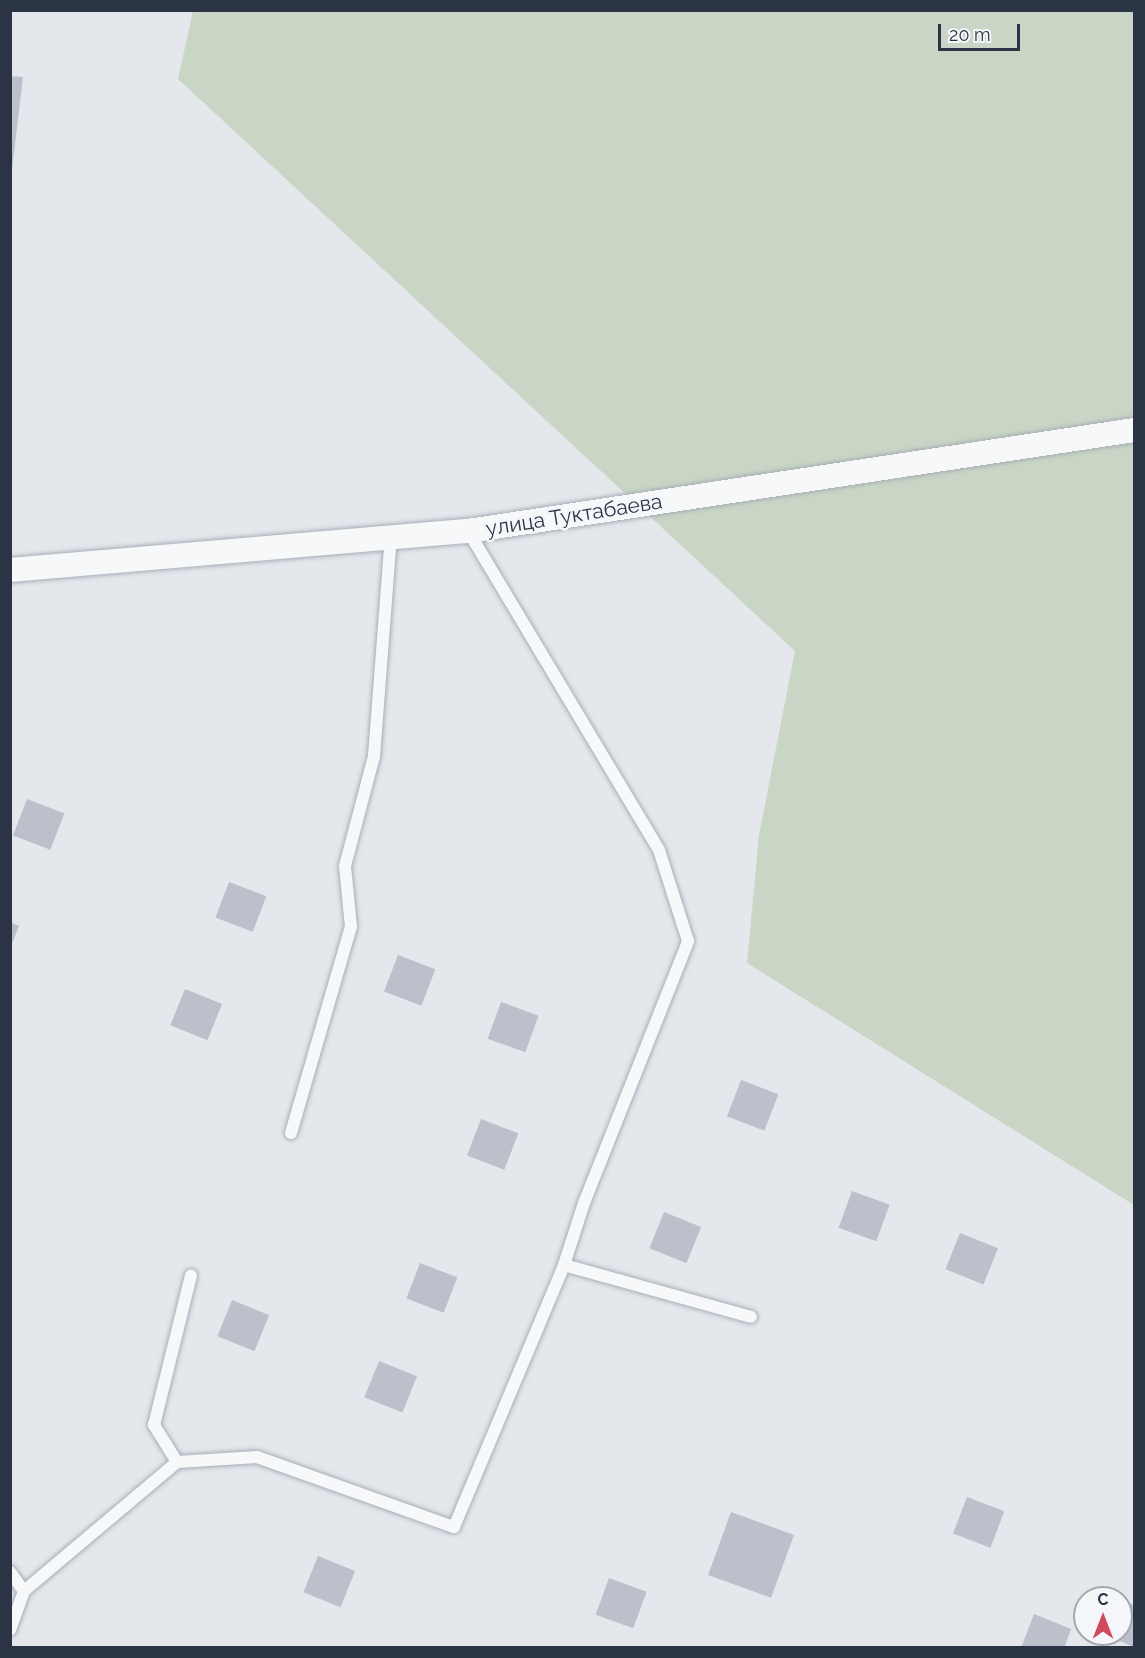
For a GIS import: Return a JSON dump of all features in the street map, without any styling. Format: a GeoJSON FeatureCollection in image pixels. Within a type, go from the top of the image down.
{"type":"FeatureCollection","features":[{"type":"Feature","properties":{"kind":"street","name":"улица Туктабаева"},"geometry":{"type":"LineString","coordinates":[[10,570],[468,531],[1134,430]]}},
{"type":"Feature","properties":{"kind":"lane"},"geometry":{"type":"LineString","coordinates":[[10,1630],[24,1591],[177,1462],[257,1457],[454,1527],[564,1265],[584,1203],[688,941],[659,850],[468,531]]}},
{"type":"Feature","properties":{"kind":"lane"},"geometry":{"type":"LineString","coordinates":[[291,1133],[351,927],[345,866],[374,756],[391,536]]}},
{"type":"Feature","properties":{"kind":"lane"},"geometry":{"type":"LineString","coordinates":[[564,1265],[751,1317]]}},
{"type":"Feature","properties":{"kind":"lane"},"geometry":{"type":"LineString","coordinates":[[177,1462],[154,1425],[191,1276]]}},
{"type":"Feature","properties":{"kind":"lane"},"geometry":{"type":"LineString","coordinates":[[10,1572],[24,1591]]}},
{"type":"Feature","properties":{"kind":"green space"},"geometry":{"type":"Polygon","coordinates":[[[193,11],[1134,11],[1134,1205],[747,963],[759,835],[795,651],[178,79],[193,11]]]}},
{"type":"Feature","properties":{"kind":"building"},"geometry":{"type":"Polygon","coordinates":[[[10,76],[23,77],[12,170],[10,170],[10,76]]]}},
{"type":"Feature","properties":{"kind":"building"},"geometry":{"type":"Polygon","coordinates":[[[27,799],[64,813],[50,850],[13,835],[27,799]]]}},
{"type":"Feature","properties":{"kind":"building"},"geometry":{"type":"Polygon","coordinates":[[[229,882],[266,896],[253,932],[215,917],[229,882]]]}},
{"type":"Feature","properties":{"kind":"building"},"geometry":{"type":"Polygon","coordinates":[[[10,922],[19,926],[11,946],[10,946],[10,922]]]}},
{"type":"Feature","properties":{"kind":"building"},"geometry":{"type":"Polygon","coordinates":[[[398,955],[435,969],[421,1006],[384,991],[398,955]]]}},
{"type":"Feature","properties":{"kind":"building"},"geometry":{"type":"Polygon","coordinates":[[[185,989],[222,1004],[207,1040],[170,1025],[185,989]]]}},
{"type":"Feature","properties":{"kind":"building"},"geometry":{"type":"Polygon","coordinates":[[[501,1002],[539,1016],[525,1052],[488,1039],[501,1002]]]}},
{"type":"Feature","properties":{"kind":"building"},"geometry":{"type":"Polygon","coordinates":[[[741,1080],[778,1094],[764,1131],[727,1116],[741,1080]]]}},
{"type":"Feature","properties":{"kind":"building"},"geometry":{"type":"Polygon","coordinates":[[[481,1119],[518,1133],[504,1170],[467,1155],[481,1119]]]}},
{"type":"Feature","properties":{"kind":"building"},"geometry":{"type":"Polygon","coordinates":[[[852,1191],[890,1205],[876,1241],[839,1228],[852,1191]]]}},
{"type":"Feature","properties":{"kind":"building"},"geometry":{"type":"Polygon","coordinates":[[[664,1212],[701,1227],[686,1263],[649,1248],[664,1212]]]}},
{"type":"Feature","properties":{"kind":"building"},"geometry":{"type":"Polygon","coordinates":[[[960,1233],[998,1248],[983,1285],[945,1269],[960,1233]]]}},
{"type":"Feature","properties":{"kind":"building"},"geometry":{"type":"Polygon","coordinates":[[[420,1263],[457,1277],[444,1313],[406,1298],[420,1263]]]}},
{"type":"Feature","properties":{"kind":"building"},"geometry":{"type":"Polygon","coordinates":[[[232,1300],[269,1315],[254,1351],[217,1336],[232,1300]]]}},
{"type":"Feature","properties":{"kind":"building"},"geometry":{"type":"Polygon","coordinates":[[[379,1361],[417,1376],[402,1413],[364,1397],[379,1361]]]}},
{"type":"Feature","properties":{"kind":"building"},"geometry":{"type":"Polygon","coordinates":[[[967,1497],[1004,1511],[990,1548],[953,1533],[967,1497]]]}},
{"type":"Feature","properties":{"kind":"building"},"geometry":{"type":"Polygon","coordinates":[[[731,1512],[794,1535],[771,1598],[708,1575],[731,1512]]]}},
{"type":"Feature","properties":{"kind":"building"},"geometry":{"type":"Polygon","coordinates":[[[318,1556],[355,1571],[340,1607],[303,1592],[318,1556]]]}},
{"type":"Feature","properties":{"kind":"building"},"geometry":{"type":"Polygon","coordinates":[[[609,1578],[647,1592],[633,1628],[596,1615],[609,1578]]]}},
{"type":"Feature","properties":{"kind":"building"},"geometry":{"type":"Polygon","coordinates":[[[1133,1605],[1134,1605],[1134,1647],[1132,1646],[1133,1605]]]}},
{"type":"Feature","properties":{"kind":"building"},"geometry":{"type":"Polygon","coordinates":[[[1034,1614],[1071,1629],[1064,1648],[1021,1648],[1034,1614]]]}}]}
